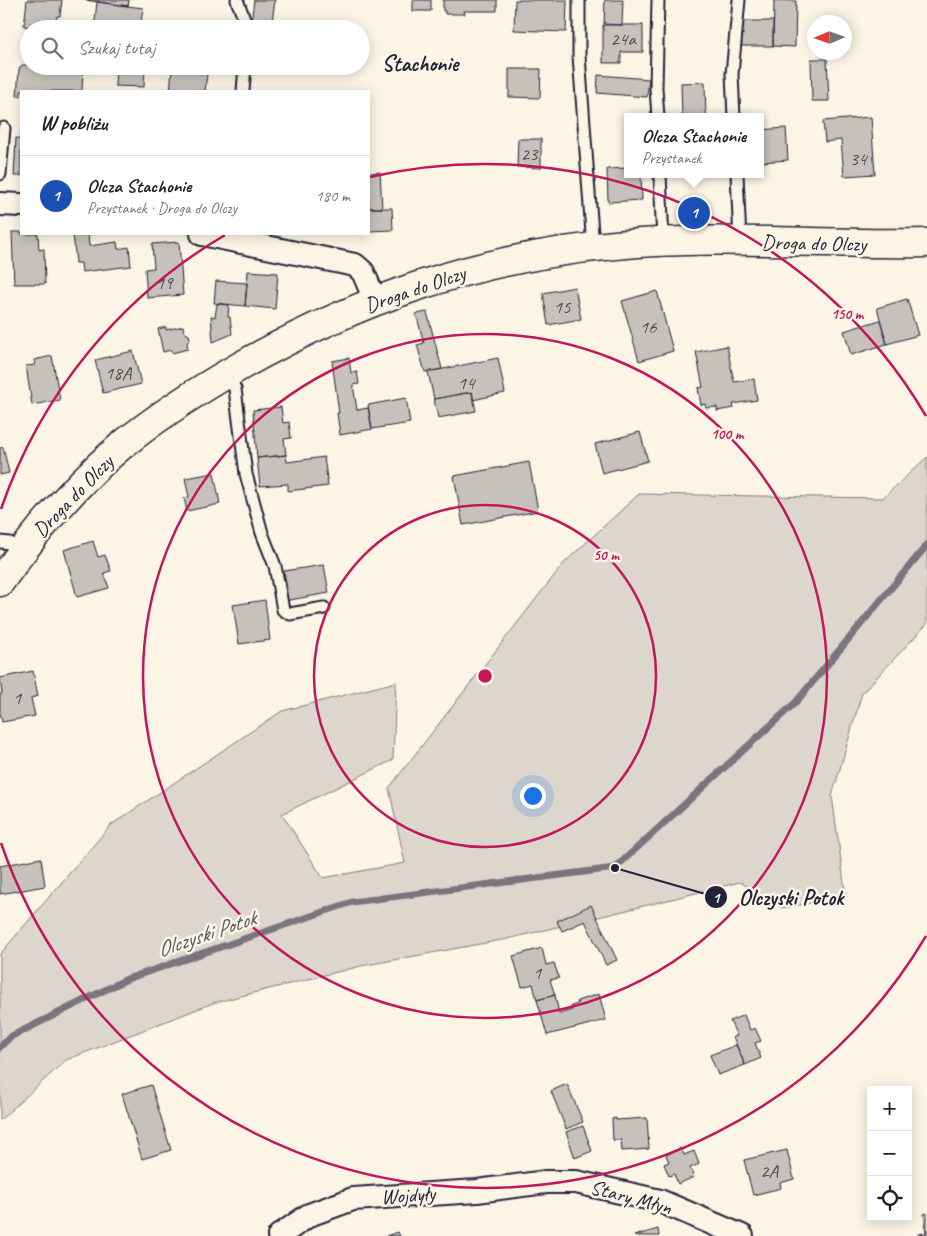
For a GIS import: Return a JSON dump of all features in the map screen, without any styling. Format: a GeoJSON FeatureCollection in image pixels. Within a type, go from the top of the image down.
{"type":"FeatureCollection","features":[{"type":"Feature","properties":{"kind":"street"},"geometry":{"type":"LineString","coordinates":[[0,204],[20,204]]}},
{"type":"Feature","properties":{"kind":"street"},"geometry":{"type":"LineString","coordinates":[[211,235],[228,237],[355,265],[362,272],[375,300]]}},
{"type":"Feature","properties":{"kind":"street","name":"Droga do Olczy"},"geometry":{"type":"LineString","coordinates":[[0,582],[11,546],[37,532],[73,491],[122,446],[170,410],[228,373],[305,331],[375,300],[488,265],[530,256],[593,247],[662,241],[927,243]]}},
{"type":"Feature","properties":{"kind":"street","name":"Wojdyły"},"geometry":{"type":"LineString","coordinates":[[279,1236],[309,1215],[353,1199],[478,1191],[546,1182]]}},
{"type":"Feature","properties":{"kind":"street","name":"Stary Młyn"},"geometry":{"type":"LineString","coordinates":[[546,1182],[576,1182],[660,1201],[742,1236]]}},
{"type":"Feature","properties":{"kind":"lane"},"geometry":{"type":"LineString","coordinates":[[237,0],[245,20]]}},
{"type":"Feature","properties":{"kind":"lane"},"geometry":{"type":"LineString","coordinates":[[579,0],[579,56],[593,247]]}},
{"type":"Feature","properties":{"kind":"lane"},"geometry":{"type":"LineString","coordinates":[[658,0],[656,88],[658,113]]}},
{"type":"Feature","properties":{"kind":"lane"},"geometry":{"type":"LineString","coordinates":[[734,113],[732,74],[739,0]]}},
{"type":"Feature","properties":{"kind":"lane"},"geometry":{"type":"LineString","coordinates":[[243,90],[244,75]]}},
{"type":"Feature","properties":{"kind":"lane"},"geometry":{"type":"LineString","coordinates":[[0,174],[4,128]]}},
{"type":"Feature","properties":{"kind":"lane"},"geometry":{"type":"LineString","coordinates":[[660,178],[662,241]]}},
{"type":"Feature","properties":{"kind":"lane"},"geometry":{"type":"LineString","coordinates":[[737,178],[740,241]]}},
{"type":"Feature","properties":{"kind":"lane"},"geometry":{"type":"LineString","coordinates":[[228,373],[235,389],[246,474],[262,533],[276,566],[283,610],[290,614],[324,608]]}},
{"type":"Feature","properties":{"kind":"shaded area"},"geometry":{"type":"Polygon","coordinates":[[[927,457],[927,624],[862,693],[832,796],[846,897],[782,908],[740,882],[507,939],[361,966],[213,1003],[66,1060],[0,1120],[0,954],[111,825],[282,711],[396,682],[393,760],[282,814],[323,878],[405,863],[389,788],[564,563],[639,494],[883,498],[927,457]]]}},
{"type":"Feature","properties":{"kind":"building"},"geometry":{"type":"Polygon","coordinates":[[[27,0],[62,0],[60,16],[57,16],[56,20],[25,20],[27,0]]]}},
{"type":"Feature","properties":{"kind":"building"},"geometry":{"type":"Polygon","coordinates":[[[85,0],[129,0],[128,6],[85,0]]]}},
{"type":"Feature","properties":{"kind":"building"},"geometry":{"type":"Polygon","coordinates":[[[254,0],[275,0],[272,20],[251,20],[254,0]]]}},
{"type":"Feature","properties":{"kind":"building"},"geometry":{"type":"Polygon","coordinates":[[[413,0],[431,0],[431,11],[413,11],[413,0]]]}},
{"type":"Feature","properties":{"kind":"building"},"geometry":{"type":"Polygon","coordinates":[[[443,0],[497,0],[497,11],[464,11],[465,14],[445,14],[445,11],[443,11],[443,0]]]}},
{"type":"Feature","properties":{"kind":"building"},"geometry":{"type":"Polygon","coordinates":[[[515,0],[567,0],[566,32],[514,30],[515,0]]]}},
{"type":"Feature","properties":{"kind":"building"},"geometry":{"type":"Polygon","coordinates":[[[605,0],[623,0],[622,25],[604,24],[605,0]]]}},
{"type":"Feature","properties":{"kind":"building"},"geometry":{"type":"Polygon","coordinates":[[[774,0],[796,1],[795,47],[773,46],[774,0]]]}},
{"type":"Feature","properties":{"kind":"building"},"geometry":{"type":"Polygon","coordinates":[[[97,2],[143,8],[141,20],[95,20],[97,2]]]}},
{"type":"Feature","properties":{"kind":"building"},"geometry":{"type":"Polygon","coordinates":[[[741,21],[773,21],[773,46],[741,46],[741,21]]]}},
{"type":"Feature","properties":{"kind":"building"},"geometry":{"type":"Polygon","coordinates":[[[603,25],[643,25],[643,52],[621,52],[621,63],[603,63],[603,25]]]}},
{"type":"Feature","properties":{"kind":"building"},"geometry":{"type":"Polygon","coordinates":[[[811,60],[827,60],[829,101],[812,101],[811,60]]]}},
{"type":"Feature","properties":{"kind":"building"},"geometry":{"type":"Polygon","coordinates":[[[20,68],[20,75],[83,75],[82,90],[20,90],[20,96],[17,96],[20,68]]]}},
{"type":"Feature","properties":{"kind":"building"},"geometry":{"type":"Polygon","coordinates":[[[509,69],[541,69],[540,98],[509,97],[509,69]]]}},
{"type":"Feature","properties":{"kind":"building"},"geometry":{"type":"Polygon","coordinates":[[[116,75],[145,75],[144,87],[115,86],[116,75]]]}},
{"type":"Feature","properties":{"kind":"building"},"geometry":{"type":"Polygon","coordinates":[[[172,75],[207,75],[205,90],[170,90],[172,75]]]}},
{"type":"Feature","properties":{"kind":"building"},"geometry":{"type":"Polygon","coordinates":[[[598,75],[649,79],[647,97],[597,93],[598,75]]]}},
{"type":"Feature","properties":{"kind":"building"},"geometry":{"type":"Polygon","coordinates":[[[705,82],[706,113],[682,113],[681,83],[705,82]]]}},
{"type":"Feature","properties":{"kind":"building"},"geometry":{"type":"Polygon","coordinates":[[[871,117],[875,174],[844,176],[841,140],[825,142],[823,121],[871,117]]]}},
{"type":"Feature","properties":{"kind":"building"},"geometry":{"type":"Polygon","coordinates":[[[786,128],[788,160],[764,162],[764,130],[786,128]]]}},
{"type":"Feature","properties":{"kind":"building"},"geometry":{"type":"Polygon","coordinates":[[[16,138],[20,139],[20,176],[14,176],[16,138]]]}},
{"type":"Feature","properties":{"kind":"building"},"geometry":{"type":"Polygon","coordinates":[[[518,139],[541,139],[541,168],[517,167],[518,139]]]}},
{"type":"Feature","properties":{"kind":"building"},"geometry":{"type":"Polygon","coordinates":[[[624,168],[624,178],[641,178],[642,200],[608,202],[607,169],[624,168]]]}},
{"type":"Feature","properties":{"kind":"building"},"geometry":{"type":"Polygon","coordinates":[[[380,172],[382,208],[370,208],[370,173],[380,172]]]}},
{"type":"Feature","properties":{"kind":"building"},"geometry":{"type":"Polygon","coordinates":[[[370,208],[392,208],[393,230],[370,231],[370,208]]]}},
{"type":"Feature","properties":{"kind":"building"},"geometry":{"type":"Polygon","coordinates":[[[12,232],[20,232],[20,235],[38,235],[39,250],[44,249],[45,284],[14,284],[12,232]]]}},
{"type":"Feature","properties":{"kind":"building"},"geometry":{"type":"Polygon","coordinates":[[[73,235],[88,235],[89,246],[117,242],[118,249],[129,247],[131,266],[82,272],[81,263],[76,263],[73,235]]]}},
{"type":"Feature","properties":{"kind":"building"},"geometry":{"type":"Polygon","coordinates":[[[179,242],[183,295],[147,298],[145,269],[154,268],[152,244],[179,242]]]}},
{"type":"Feature","properties":{"kind":"building"},"geometry":{"type":"Polygon","coordinates":[[[248,271],[278,273],[275,309],[245,306],[248,271]]]}},
{"type":"Feature","properties":{"kind":"building"},"geometry":{"type":"Polygon","coordinates":[[[216,281],[247,283],[245,306],[214,303],[216,281]]]}},
{"type":"Feature","properties":{"kind":"building"},"geometry":{"type":"Polygon","coordinates":[[[575,287],[581,319],[548,325],[543,293],[575,287]]]}},
{"type":"Feature","properties":{"kind":"building"},"geometry":{"type":"Polygon","coordinates":[[[657,291],[673,351],[639,361],[622,301],[657,291]]]}},
{"type":"Feature","properties":{"kind":"building"},"geometry":{"type":"Polygon","coordinates":[[[907,299],[918,335],[887,344],[877,308],[907,299]]]}},
{"type":"Feature","properties":{"kind":"building"},"geometry":{"type":"Polygon","coordinates":[[[217,304],[229,305],[228,317],[230,317],[232,334],[213,342],[211,316],[215,317],[217,304]]]}},
{"type":"Feature","properties":{"kind":"building"},"geometry":{"type":"Polygon","coordinates":[[[427,312],[442,369],[425,372],[417,345],[424,343],[416,314],[427,312]]]}},
{"type":"Feature","properties":{"kind":"building"},"geometry":{"type":"Polygon","coordinates":[[[880,320],[887,344],[851,355],[844,331],[880,320]]]}},
{"type":"Feature","properties":{"kind":"building"},"geometry":{"type":"Polygon","coordinates":[[[183,326],[184,332],[189,335],[190,339],[187,343],[188,349],[172,353],[171,350],[163,352],[158,329],[166,327],[166,330],[183,326]]]}},
{"type":"Feature","properties":{"kind":"building"},"geometry":{"type":"Polygon","coordinates":[[[727,346],[734,382],[754,379],[757,400],[733,404],[734,408],[717,411],[717,407],[706,408],[705,404],[701,405],[698,388],[703,387],[696,352],[727,346]]]}},
{"type":"Feature","properties":{"kind":"building"},"geometry":{"type":"Polygon","coordinates":[[[133,351],[141,384],[103,393],[95,360],[133,351]]]}},
{"type":"Feature","properties":{"kind":"building"},"geometry":{"type":"Polygon","coordinates":[[[52,356],[60,400],[32,405],[26,366],[35,365],[34,360],[52,356]]]}},
{"type":"Feature","properties":{"kind":"building"},"geometry":{"type":"Polygon","coordinates":[[[349,358],[351,373],[357,372],[359,384],[353,385],[357,410],[368,408],[372,429],[340,435],[332,361],[349,358]]]}},
{"type":"Feature","properties":{"kind":"building"},"geometry":{"type":"Polygon","coordinates":[[[498,358],[505,393],[473,400],[472,392],[434,399],[428,372],[498,358]]]}},
{"type":"Feature","properties":{"kind":"building"},"geometry":{"type":"Polygon","coordinates":[[[472,392],[476,411],[438,418],[434,399],[472,392]]]}},
{"type":"Feature","properties":{"kind":"building"},"geometry":{"type":"Polygon","coordinates":[[[406,398],[410,423],[372,429],[368,405],[406,398]]]}},
{"type":"Feature","properties":{"kind":"building"},"geometry":{"type":"Polygon","coordinates":[[[281,407],[283,423],[289,422],[291,438],[284,439],[286,455],[257,458],[253,410],[281,407]]]}},
{"type":"Feature","properties":{"kind":"building"},"geometry":{"type":"Polygon","coordinates":[[[640,432],[648,461],[602,473],[595,444],[640,432]]]}},
{"type":"Feature","properties":{"kind":"building"},"geometry":{"type":"Polygon","coordinates":[[[3,447],[9,473],[0,475],[0,448],[3,447]]]}},
{"type":"Feature","properties":{"kind":"building"},"geometry":{"type":"Polygon","coordinates":[[[286,455],[287,462],[324,457],[328,486],[288,491],[288,484],[260,486],[257,458],[286,455]]]}},
{"type":"Feature","properties":{"kind":"building"},"geometry":{"type":"Polygon","coordinates":[[[529,462],[538,511],[463,525],[454,476],[529,462]]]}},
{"type":"Feature","properties":{"kind":"building"},"geometry":{"type":"Polygon","coordinates":[[[214,473],[220,504],[187,511],[184,498],[189,497],[185,478],[214,473]]]}},
{"type":"Feature","properties":{"kind":"building"},"geometry":{"type":"Polygon","coordinates":[[[93,541],[98,557],[105,555],[111,571],[104,573],[109,588],[77,597],[64,550],[93,541]]]}},
{"type":"Feature","properties":{"kind":"building"},"geometry":{"type":"Polygon","coordinates":[[[324,565],[329,593],[284,601],[282,589],[287,589],[284,571],[324,565]]]}},
{"type":"Feature","properties":{"kind":"building"},"geometry":{"type":"Polygon","coordinates":[[[265,600],[270,640],[239,644],[233,605],[265,600]]]}},
{"type":"Feature","properties":{"kind":"building"},"geometry":{"type":"Polygon","coordinates":[[[33,671],[38,696],[31,698],[35,716],[2,722],[0,713],[0,694],[2,694],[0,678],[33,671]]]}},
{"type":"Feature","properties":{"kind":"building"},"geometry":{"type":"Polygon","coordinates":[[[41,858],[45,886],[0,894],[0,866],[41,858]]]}},
{"type":"Feature","properties":{"kind":"building"},"geometry":{"type":"Polygon","coordinates":[[[591,905],[617,960],[606,965],[585,921],[562,931],[557,921],[591,905]]]}},
{"type":"Feature","properties":{"kind":"building"},"geometry":{"type":"Polygon","coordinates":[[[542,948],[546,965],[554,963],[559,978],[550,980],[555,995],[537,1000],[533,984],[522,987],[513,956],[542,948]]]}},
{"type":"Feature","properties":{"kind":"building"},"geometry":{"type":"Polygon","coordinates":[[[599,994],[606,1020],[547,1035],[537,1000],[555,995],[559,1014],[572,1010],[571,1006],[578,1004],[577,1001],[599,994]]]}},
{"type":"Feature","properties":{"kind":"building"},"geometry":{"type":"Polygon","coordinates":[[[744,1015],[750,1030],[755,1028],[761,1041],[755,1043],[761,1058],[745,1065],[733,1037],[737,1036],[730,1021],[744,1015]]]}},
{"type":"Feature","properties":{"kind":"building"},"geometry":{"type":"Polygon","coordinates":[[[736,1045],[745,1065],[718,1075],[710,1055],[736,1045]]]}},
{"type":"Feature","properties":{"kind":"building"},"geometry":{"type":"Polygon","coordinates":[[[567,1084],[583,1122],[566,1129],[551,1091],[567,1084]]]}},
{"type":"Feature","properties":{"kind":"building"},"geometry":{"type":"Polygon","coordinates":[[[151,1085],[171,1150],[142,1159],[122,1094],[151,1085]]]}},
{"type":"Feature","properties":{"kind":"building"},"geometry":{"type":"Polygon","coordinates":[[[616,1118],[616,1120],[647,1118],[649,1149],[622,1151],[621,1140],[613,1140],[612,1119],[616,1118]]]}},
{"type":"Feature","properties":{"kind":"building"},"geometry":{"type":"Polygon","coordinates":[[[583,1126],[592,1151],[575,1158],[566,1132],[583,1126]]]}},
{"type":"Feature","properties":{"kind":"building"},"geometry":{"type":"Polygon","coordinates":[[[681,1148],[684,1155],[694,1151],[699,1164],[690,1168],[694,1177],[678,1184],[674,1174],[669,1176],[664,1164],[669,1162],[666,1155],[681,1148]]]}},
{"type":"Feature","properties":{"kind":"building"},"geometry":{"type":"Polygon","coordinates":[[[787,1150],[794,1179],[780,1183],[781,1188],[753,1195],[744,1160],[787,1150]]]}},
{"type":"Feature","properties":{"kind":"building"},"geometry":{"type":"Polygon","coordinates":[[[927,1213],[927,1236],[918,1236],[918,1234],[926,1233],[924,1214],[927,1213]]]}},
{"type":"Feature","properties":{"kind":"building"},"geometry":{"type":"Polygon","coordinates":[[[658,1229],[659,1236],[634,1236],[658,1229]]]}},
{"type":"Feature","properties":{"kind":"building"},"geometry":{"type":"Polygon","coordinates":[[[398,1232],[400,1236],[386,1236],[398,1232]]]}},
{"type":"Feature","properties":{"kind":"waterway","name":"Olczyski Potok"},"geometry":{"type":"LineString","coordinates":[[0,1047],[10,1037],[127,979],[352,902],[615,868],[796,702],[927,545]]}},
{"type":"Feature","properties":{"kind":"place","name":"Olcza Stachonie"},"geometry":{"type":"Point","coordinates":[694,213]}},
{"type":"Feature","properties":{"kind":"place","name":"Olczyski Potok"},"geometry":{"type":"Point","coordinates":[615,868]}},
{"type":"Feature","properties":{"kind":"district","name":"Stachonie"},"geometry":{"type":"Point","coordinates":[420,63]}}]}
